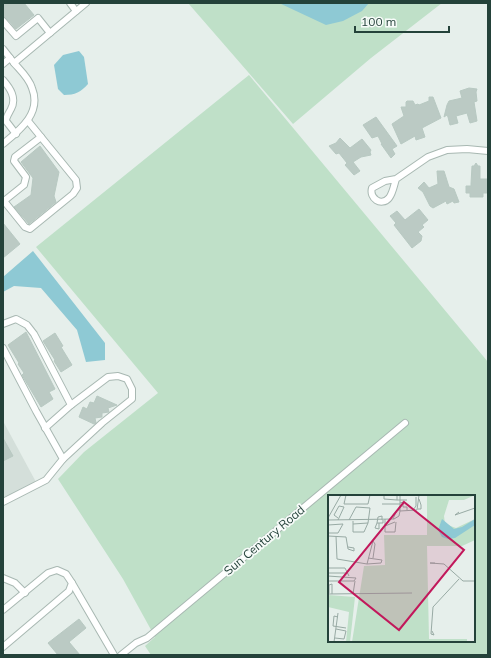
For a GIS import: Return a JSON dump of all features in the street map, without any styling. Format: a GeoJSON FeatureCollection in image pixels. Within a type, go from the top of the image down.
{"type":"FeatureCollection","features":[{"type":"Feature","properties":{"kind":"street"},"geometry":{"type":"LineString","coordinates":[[70,3],[76,11]]}},
{"type":"Feature","properties":{"kind":"street"},"geometry":{"type":"LineString","coordinates":[[3,64],[12,60],[50,33],[86,3]]}},
{"type":"Feature","properties":{"kind":"street"},"geometry":{"type":"LineString","coordinates":[[3,21],[16,36],[38,18],[50,33]]}},
{"type":"Feature","properties":{"kind":"street"},"geometry":{"type":"LineString","coordinates":[[3,49],[30,82],[34,94],[34,106],[28,121],[16,134],[3,144]]}},
{"type":"Feature","properties":{"kind":"street"},"geometry":{"type":"LineString","coordinates":[[3,80],[13,96],[13,106],[6,118],[6,121],[16,134]]}},
{"type":"Feature","properties":{"kind":"street"},"geometry":{"type":"LineString","coordinates":[[28,121],[76,180],[77,188],[73,194],[30,229],[25,228],[3,201],[24,185],[26,177],[14,162],[15,157],[41,137]]}},
{"type":"Feature","properties":{"kind":"street"},"geometry":{"type":"LineString","coordinates":[[396,180],[428,157],[447,150],[467,149],[488,151]]}},
{"type":"Feature","properties":{"kind":"street"},"geometry":{"type":"LineString","coordinates":[[3,324],[16,318],[27,325],[34,334],[71,406]]}},
{"type":"Feature","properties":{"kind":"street"},"geometry":{"type":"LineString","coordinates":[[3,348],[63,459]]}},
{"type":"Feature","properties":{"kind":"street"},"geometry":{"type":"LineString","coordinates":[[3,502],[46,480],[63,459],[102,423],[132,399],[132,389],[127,379],[118,376],[108,378],[45,428]]}},
{"type":"Feature","properties":{"kind":"street","name":"Sun Century Road"},"geometry":{"type":"LineString","coordinates":[[121,655],[136,643],[148,638],[405,423]]}},
{"type":"Feature","properties":{"kind":"street"},"geometry":{"type":"LineString","coordinates":[[3,610],[48,573],[57,570],[66,574],[114,655]]}},
{"type":"Feature","properties":{"kind":"street"},"geometry":{"type":"LineString","coordinates":[[3,579],[15,583],[25,593]]}},
{"type":"Feature","properties":{"kind":"street"},"geometry":{"type":"LineString","coordinates":[[3,646],[69,591],[72,583]]}},
{"type":"Feature","properties":{"kind":"shaded area"},"geometry":{"type":"Polygon","coordinates":[[[3,421],[36,482],[3,499],[3,421]]]}},
{"type":"Feature","properties":{"kind":"green space"},"geometry":{"type":"Polygon","coordinates":[[[188,3],[442,3],[371,58],[293,124],[188,3]]]}},
{"type":"Feature","properties":{"kind":"green space"},"geometry":{"type":"Polygon","coordinates":[[[249,75],[488,362],[488,655],[151,655],[145,646],[155,637],[123,579],[58,479],[84,452],[158,393],[36,247],[249,75]]]}},
{"type":"Feature","properties":{"kind":"water"},"geometry":{"type":"Polygon","coordinates":[[[279,3],[369,3],[362,11],[343,21],[326,25],[279,3]]]}},
{"type":"Feature","properties":{"kind":"water"},"geometry":{"type":"Polygon","coordinates":[[[79,51],[84,57],[88,84],[78,92],[64,95],[58,89],[54,65],[63,55],[79,51]]]}},
{"type":"Feature","properties":{"kind":"water"},"geometry":{"type":"Polygon","coordinates":[[[33,251],[105,343],[105,360],[86,362],[77,330],[41,288],[14,286],[3,292],[3,277],[33,251]]]}},
{"type":"Feature","properties":{"kind":"building"},"geometry":{"type":"Polygon","coordinates":[[[3,3],[24,3],[34,15],[16,29],[6,18],[3,17],[3,3]]]}},
{"type":"Feature","properties":{"kind":"building"},"geometry":{"type":"Polygon","coordinates":[[[469,88],[477,89],[477,101],[474,102],[477,121],[470,123],[467,113],[456,116],[458,123],[450,125],[447,115],[444,117],[449,101],[462,98],[460,91],[469,88]]]}},
{"type":"Feature","properties":{"kind":"building"},"geometry":{"type":"Polygon","coordinates":[[[429,97],[433,97],[441,118],[422,128],[425,137],[416,140],[415,136],[401,144],[392,124],[404,116],[401,107],[406,107],[407,101],[413,101],[415,105],[419,105],[429,101],[429,97]]]}},
{"type":"Feature","properties":{"kind":"building"},"geometry":{"type":"Polygon","coordinates":[[[376,117],[397,146],[392,149],[395,154],[391,158],[381,144],[378,136],[372,138],[363,125],[376,117]]]}},
{"type":"Feature","properties":{"kind":"building"},"geometry":{"type":"Polygon","coordinates":[[[340,138],[350,148],[362,139],[371,150],[371,155],[361,157],[353,162],[360,171],[354,175],[345,165],[347,163],[339,153],[336,154],[329,146],[336,143],[340,138]]]}},
{"type":"Feature","properties":{"kind":"building"},"geometry":{"type":"Polygon","coordinates":[[[40,146],[59,172],[54,196],[56,202],[29,224],[14,207],[31,195],[33,178],[21,162],[40,146]]]}},
{"type":"Feature","properties":{"kind":"building"},"geometry":{"type":"Polygon","coordinates":[[[476,163],[480,166],[480,179],[488,179],[488,193],[483,193],[483,197],[470,197],[470,193],[466,193],[466,186],[471,186],[472,166],[476,163]]]}},
{"type":"Feature","properties":{"kind":"building"},"geometry":{"type":"Polygon","coordinates":[[[437,171],[444,171],[449,187],[454,189],[459,202],[454,203],[453,201],[447,204],[446,201],[433,208],[430,206],[423,192],[418,188],[424,182],[429,188],[438,184],[437,171]]]}},
{"type":"Feature","properties":{"kind":"building"},"geometry":{"type":"Polygon","coordinates":[[[419,209],[428,220],[422,225],[424,227],[418,232],[422,236],[421,241],[412,248],[394,225],[396,223],[390,216],[397,211],[405,220],[419,209]]]}},
{"type":"Feature","properties":{"kind":"building"},"geometry":{"type":"Polygon","coordinates":[[[3,223],[20,244],[3,258],[3,223]]]}},
{"type":"Feature","properties":{"kind":"building"},"geometry":{"type":"Polygon","coordinates":[[[26,332],[55,389],[49,392],[53,399],[41,407],[22,375],[24,373],[8,345],[26,332]]]}},
{"type":"Feature","properties":{"kind":"building"},"geometry":{"type":"Polygon","coordinates":[[[55,333],[63,346],[61,347],[72,365],[61,372],[43,341],[55,333]]]}},
{"type":"Feature","properties":{"kind":"building"},"geometry":{"type":"Polygon","coordinates":[[[97,396],[117,405],[108,408],[109,412],[102,413],[102,417],[95,418],[96,423],[94,424],[79,417],[83,407],[87,409],[90,402],[94,403],[97,396]]]}},
{"type":"Feature","properties":{"kind":"building"},"geometry":{"type":"Polygon","coordinates":[[[3,438],[13,456],[3,461],[3,438]]]}},
{"type":"Feature","properties":{"kind":"building"},"geometry":{"type":"Polygon","coordinates":[[[79,619],[86,628],[69,642],[80,655],[58,655],[48,643],[79,619]]]}}]}
